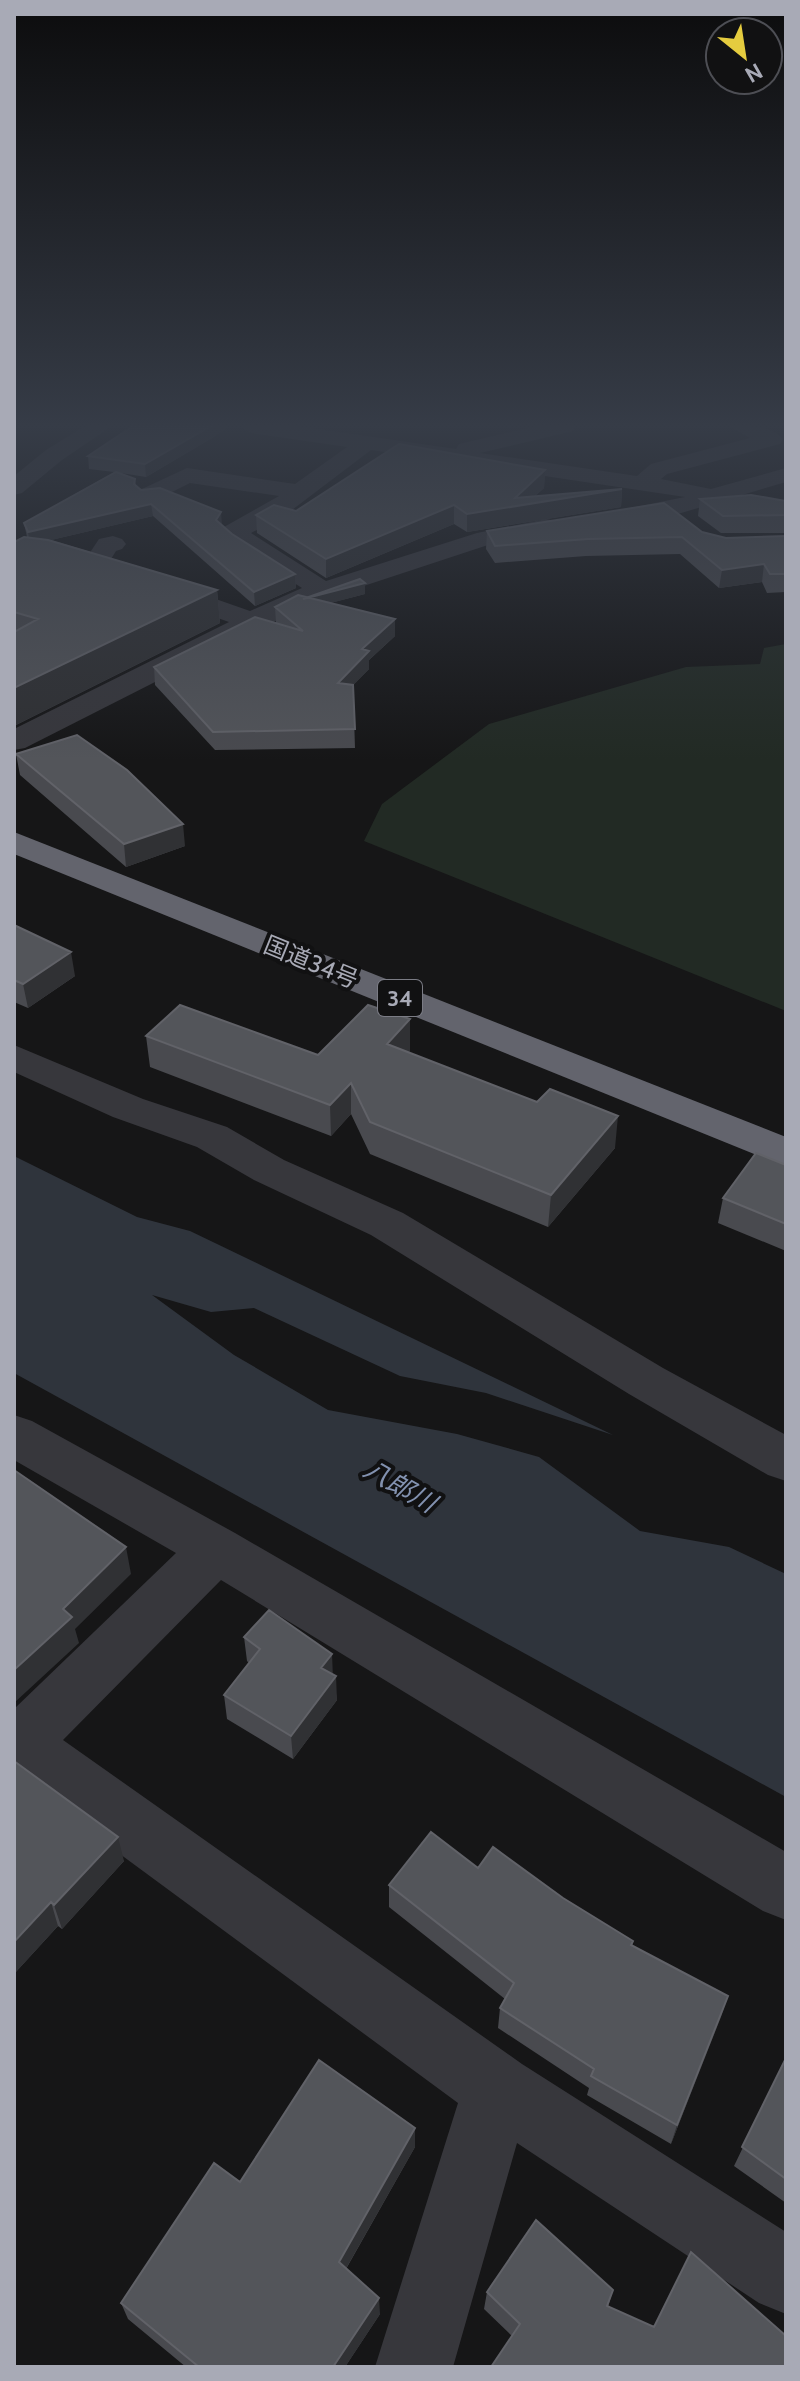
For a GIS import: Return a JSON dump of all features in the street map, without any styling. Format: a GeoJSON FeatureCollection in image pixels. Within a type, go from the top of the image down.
{"type":"FeatureCollection","features":[{"type":"Feature","properties":{"kind":"highway","name":"国道34号"},"geometry":{"type":"LineString","coordinates":[[14,842],[786,1153]]}},
{"type":"Feature","properties":{"kind":"street"},"geometry":{"type":"LineString","coordinates":[[240,537],[262,553],[288,565],[323,591]]}},
{"type":"Feature","properties":{"kind":"street"},"geometry":{"type":"LineString","coordinates":[[14,741],[299,598],[491,537]]}},
{"type":"Feature","properties":{"kind":"street"},"geometry":{"type":"LineString","coordinates":[[113,544],[108,544],[81,564],[252,621]]}},
{"type":"Feature","properties":{"kind":"street"},"geometry":{"type":"LineString","coordinates":[[14,1057],[128,1108],[212,1137],[269,1170],[387,1224],[646,1381],[786,1460]]}},
{"type":"Feature","properties":{"kind":"street"},"geometry":{"type":"LineString","coordinates":[[14,1435],[216,1549],[786,1888]]}},
{"type":"Feature","properties":{"kind":"street"},"geometry":{"type":"LineString","coordinates":[[216,1549],[19,1744],[497,2089],[786,2276]]}},
{"type":"Feature","properties":{"kind":"street"},"geometry":{"type":"LineString","coordinates":[[414,2367],[497,2089]]}},
{"type":"Feature","properties":{"kind":"shaded area"},"geometry":{"type":"Polygon","coordinates":[[[786,644],[786,1011],[364,841],[382,804],[489,724],[686,667],[760,664],[764,648],[786,644]]]}},
{"type":"Feature","properties":{"kind":"water","name":"八郎川"},"geometry":{"type":"Polygon","coordinates":[[[14,1156],[137,1217],[190,1231],[613,1435],[486,1393],[400,1376],[254,1308],[211,1312],[152,1295],[234,1355],[328,1410],[457,1434],[539,1457],[640,1531],[729,1547],[786,1574],[786,1797],[14,1373],[14,1156]]]}},
{"type":"Feature","properties":{"kind":"building"},"geometry":{"type":"Polygon","coordinates":[[[24,537],[48,540],[217,590],[14,688],[14,632],[38,619],[14,612],[14,542],[24,537]]]}},
{"type":"Feature","properties":{"kind":"building"},"geometry":{"type":"Polygon","coordinates":[[[190,537],[237,537],[295,574],[254,592],[190,537]]]}},
{"type":"Feature","properties":{"kind":"building"},"geometry":{"type":"Polygon","coordinates":[[[291,537],[378,537],[326,559],[291,537]]]}},
{"type":"Feature","properties":{"kind":"building"},"geometry":{"type":"Polygon","coordinates":[[[490,537],[677,537],[588,539],[495,546],[490,537]]]}},
{"type":"Feature","properties":{"kind":"building"},"geometry":{"type":"Polygon","coordinates":[[[682,537],[786,537],[786,574],[770,574],[764,564],[722,570],[682,537]]]}},
{"type":"Feature","properties":{"kind":"building"},"geometry":{"type":"Polygon","coordinates":[[[360,579],[365,583],[303,599],[360,579]]]}},
{"type":"Feature","properties":{"kind":"building"},"geometry":{"type":"Polygon","coordinates":[[[298,595],[395,619],[362,649],[369,651],[338,683],[353,685],[355,729],[213,732],[154,667],[255,617],[303,631],[275,607],[298,595]]]}},
{"type":"Feature","properties":{"kind":"building"},"geometry":{"type":"Polygon","coordinates":[[[77,735],[127,770],[183,824],[124,844],[16,754],[77,735]]]}},
{"type":"Feature","properties":{"kind":"building"},"geometry":{"type":"Polygon","coordinates":[[[14,925],[71,952],[23,984],[14,980],[14,925]]]}},
{"type":"Feature","properties":{"kind":"building"},"geometry":{"type":"Polygon","coordinates":[[[180,1005],[318,1055],[368,1005],[410,1019],[387,1044],[537,1102],[550,1089],[618,1116],[551,1195],[370,1122],[351,1083],[330,1105],[146,1036],[180,1005]]]}},
{"type":"Feature","properties":{"kind":"building"},"geometry":{"type":"Polygon","coordinates":[[[756,1153],[786,1165],[786,1224],[723,1198],[756,1153]]]}},
{"type":"Feature","properties":{"kind":"building"},"geometry":{"type":"Polygon","coordinates":[[[14,1470],[126,1547],[63,1609],[72,1617],[14,1670],[14,1470]]]}},
{"type":"Feature","properties":{"kind":"building"},"geometry":{"type":"Polygon","coordinates":[[[269,1610],[332,1654],[321,1668],[336,1676],[291,1736],[224,1695],[260,1649],[244,1637],[269,1610]]]}},
{"type":"Feature","properties":{"kind":"building"},"geometry":{"type":"Polygon","coordinates":[[[14,1761],[118,1837],[14,1942],[14,1761]]]}},
{"type":"Feature","properties":{"kind":"building"},"geometry":{"type":"Polygon","coordinates":[[[431,1832],[478,1868],[493,1847],[563,1898],[633,1941],[631,1945],[728,1996],[677,2125],[591,2076],[594,2069],[500,2008],[514,1983],[389,1885],[431,1832]]]}},
{"type":"Feature","properties":{"kind":"building"},"geometry":{"type":"Polygon","coordinates":[[[786,2058],[786,2179],[742,2147],[786,2058]]]}},
{"type":"Feature","properties":{"kind":"building"},"geometry":{"type":"Polygon","coordinates":[[[319,2060],[415,2128],[339,2262],[379,2298],[333,2367],[199,2367],[121,2303],[214,2163],[240,2182],[319,2060]]]}},
{"type":"Feature","properties":{"kind":"building"},"geometry":{"type":"Polygon","coordinates":[[[536,2220],[613,2290],[607,2306],[654,2327],[691,2252],[786,2336],[786,2367],[491,2367],[520,2324],[487,2292],[536,2220]]]}}]}
